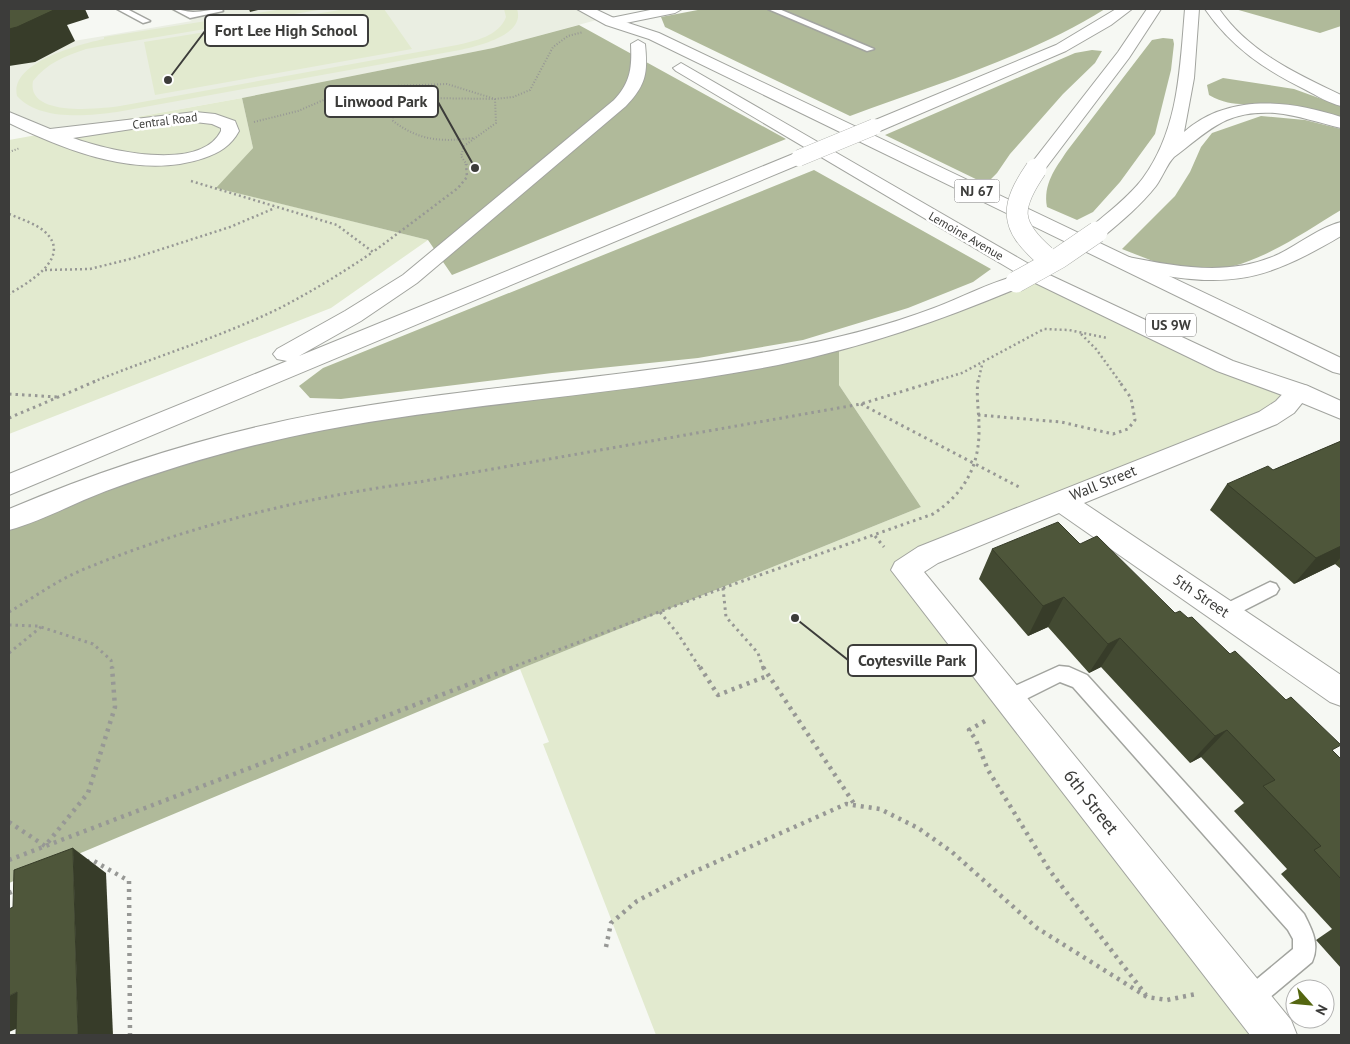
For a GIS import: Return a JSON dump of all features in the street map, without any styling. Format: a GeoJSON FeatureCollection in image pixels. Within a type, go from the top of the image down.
{"type":"FeatureCollection","features":[{"type":"Feature","properties":{"kind":"main road","name":"Lemoine Avenue"},"geometry":{"type":"LineString","coordinates":[[584,9],[611,22],[654,36],[1341,367]]}},
{"type":"Feature","properties":{"kind":"main road"},"geometry":{"type":"LineString","coordinates":[[611,22],[675,9]]}},
{"type":"Feature","properties":{"kind":"main road"},"geometry":{"type":"LineString","coordinates":[[9,485],[1055,51],[1094,30],[1124,9]]}},
{"type":"Feature","properties":{"kind":"main road","name":"US 9W"},"geometry":{"type":"LineString","coordinates":[[1154,9],[1124,55],[1036,169],[1018,196],[1015,214],[1025,236],[1045,256],[1088,282],[1233,355],[1299,392]]}},
{"type":"Feature","properties":{"kind":"main road"},"geometry":{"type":"LineString","coordinates":[[9,520],[151,466],[263,434],[396,410],[700,372],[788,356],[916,322],[1016,282],[1059,258],[1097,232],[1141,193],[1166,158],[1175,140],[1182,111],[1192,9]]}},
{"type":"Feature","properties":{"kind":"main road"},"geometry":{"type":"LineString","coordinates":[[1212,9],[1232,35],[1254,54],[1286,73],[1341,101]]}},
{"type":"Feature","properties":{"kind":"main road","name":"Lemoine Avenue"},"geometry":{"type":"LineString","coordinates":[[611,22],[638,44],[1034,275],[1225,366],[1299,392],[1341,411]]}},
{"type":"Feature","properties":{"kind":"main road"},"geometry":{"type":"LineString","coordinates":[[150,426],[331,328],[393,290],[426,266],[630,94],[640,74],[638,44]]}},
{"type":"Feature","properties":{"kind":"main road"},"geometry":{"type":"LineString","coordinates":[[1166,158],[1205,124],[1230,113],[1252,110],[1290,111],[1341,122]]}},
{"type":"Feature","properties":{"kind":"main road","name":"Central Road"},"geometry":{"type":"LineString","coordinates":[[9,117],[72,143],[145,160],[172,162],[206,152],[226,138],[230,131],[229,125],[212,118],[184,116],[94,132],[51,134]]}},
{"type":"Feature","properties":{"kind":"main road"},"geometry":{"type":"LineString","coordinates":[[1128,264],[1196,276],[1242,275],[1281,262],[1341,228]]}},
{"type":"Feature","properties":{"kind":"main road","name":"Wall Street"},"geometry":{"type":"LineString","coordinates":[[905,570],[928,555],[1055,502],[1268,418],[1285,407],[1299,392]]}},
{"type":"Feature","properties":{"kind":"main road","name":"5th Street"},"geometry":{"type":"LineString","coordinates":[[1055,502],[1225,612],[1341,692]]}},
{"type":"Feature","properties":{"kind":"main road","name":"6th Street"},"geometry":{"type":"LineString","coordinates":[[905,570],[1276,1035]]}},
{"type":"Feature","properties":{"kind":"lane"},"geometry":{"type":"LineString","coordinates":[[121,9],[146,21]]}},
{"type":"Feature","properties":{"kind":"lane"},"geometry":{"type":"LineString","coordinates":[[177,9],[190,14],[219,11],[217,9]]}},
{"type":"Feature","properties":{"kind":"lane"},"geometry":{"type":"LineString","coordinates":[[772,9],[870,49]]}},
{"type":"Feature","properties":{"kind":"lane"},"geometry":{"type":"LineString","coordinates":[[1225,612],[1270,589]]}},
{"type":"Feature","properties":{"kind":"lane"},"geometry":{"type":"LineString","coordinates":[[1009,698],[1059,674],[1069,675],[1080,681],[1296,922],[1304,938],[1304,954],[1240,991]]}},
{"type":"Feature","properties":{"kind":"path"},"geometry":{"type":"LineString","coordinates":[[393,112],[416,100],[435,97],[477,102],[512,97],[530,90],[553,47],[568,36],[583,32]]}},
{"type":"Feature","properties":{"kind":"path"},"geometry":{"type":"LineString","coordinates":[[229,125],[298,111],[331,95],[347,90],[368,87],[447,84],[495,100]]}},
{"type":"Feature","properties":{"kind":"path"},"geometry":{"type":"LineString","coordinates":[[405,87],[390,105],[393,112],[393,121],[402,128],[433,142],[473,138]]}},
{"type":"Feature","properties":{"kind":"path"},"geometry":{"type":"LineString","coordinates":[[9,418],[290,305],[352,268],[458,188],[467,178],[467,165],[461,156],[464,146],[496,123],[495,100]]}},
{"type":"Feature","properties":{"kind":"path"},"geometry":{"type":"LineString","coordinates":[[145,160],[175,175],[276,208],[337,225],[372,252]]}},
{"type":"Feature","properties":{"kind":"path"},"geometry":{"type":"LineString","coordinates":[[45,270],[90,269],[134,258],[238,224],[276,208]]}},
{"type":"Feature","properties":{"kind":"path"},"geometry":{"type":"LineString","coordinates":[[9,214],[46,233],[54,247],[53,259],[45,270],[9,294]]}},
{"type":"Feature","properties":{"kind":"path"},"geometry":{"type":"LineString","coordinates":[[9,612],[80,571],[171,538],[239,518],[350,490],[419,482],[860,404],[932,384],[982,364],[1044,329],[1069,330],[1081,333],[1096,349],[1131,398],[1135,420],[1128,429],[1113,434],[1061,422],[978,415]]}},
{"type":"Feature","properties":{"kind":"path"},"geometry":{"type":"LineString","coordinates":[[9,860],[258,763],[723,588],[933,514],[952,503],[964,490],[974,462],[979,439],[976,395],[982,364]]}},
{"type":"Feature","properties":{"kind":"path"},"geometry":{"type":"LineString","coordinates":[[9,394],[61,396]]}},
{"type":"Feature","properties":{"kind":"path"},"geometry":{"type":"LineString","coordinates":[[860,404],[1055,502]]}},
{"type":"Feature","properties":{"kind":"path"},"geometry":{"type":"LineString","coordinates":[[723,588],[726,617],[758,653],[767,676],[856,806]]}},
{"type":"Feature","properties":{"kind":"path"},"geometry":{"type":"LineString","coordinates":[[660,612],[678,634],[718,695],[767,676]]}},
{"type":"Feature","properties":{"kind":"path"},"geometry":{"type":"LineString","coordinates":[[9,625],[41,627],[93,644],[111,660],[115,707],[88,793],[45,846]]}},
{"type":"Feature","properties":{"kind":"path"},"geometry":{"type":"LineString","coordinates":[[9,653],[41,627]]}},
{"type":"Feature","properties":{"kind":"path"},"geometry":{"type":"LineString","coordinates":[[969,730],[976,740],[988,770],[1050,871],[1147,997]]}},
{"type":"Feature","properties":{"kind":"path"},"geometry":{"type":"LineString","coordinates":[[606,947],[612,923],[637,901],[689,874],[846,804],[880,810],[918,828],[952,852],[1037,928],[1147,997],[1167,1000],[1194,995],[1240,991]]}},
{"type":"Feature","properties":{"kind":"path"},"geometry":{"type":"LineString","coordinates":[[9,822],[45,846]]}},
{"type":"Feature","properties":{"kind":"path"},"geometry":{"type":"LineString","coordinates":[[82,864],[92,860],[129,881],[130,1035]]}},
{"type":"Feature","properties":{"kind":"path"},"geometry":{"type":"LineString","coordinates":[[9,893],[18,889]]}},
{"type":"Feature","properties":{"kind":"shaded area"},"geometry":{"type":"Polygon","coordinates":[[[169,9],[584,9],[604,18],[493,48],[242,98],[69,129],[44,132],[9,117],[9,52],[192,21],[169,9]]]}},
{"type":"Feature","properties":{"kind":"green space"},"geometry":{"type":"Polygon","coordinates":[[[283,9],[324,9],[86,49],[64,57],[44,69],[33,81],[34,93],[41,101],[52,106],[81,109],[120,106],[471,42],[486,37],[498,29],[506,17],[504,9],[517,9],[518,18],[514,26],[499,38],[460,50],[117,112],[92,115],[51,113],[38,110],[17,96],[17,84],[24,73],[35,64],[64,50],[104,39],[104,37],[283,9]]]}},
{"type":"Feature","properties":{"kind":"green space"},"geometry":{"type":"Polygon","coordinates":[[[346,9],[384,9],[412,49],[155,95],[144,42],[346,9]]]}},
{"type":"Feature","properties":{"kind":"green space"},"geometry":{"type":"Polygon","coordinates":[[[703,9],[1105,9],[1044,42],[1012,56],[850,116],[665,27],[661,17],[703,9]]]}},
{"type":"Feature","properties":{"kind":"green space"},"geometry":{"type":"Polygon","coordinates":[[[1235,9],[1341,9],[1341,26],[1320,33],[1235,9]]]}},
{"type":"Feature","properties":{"kind":"green space"},"geometry":{"type":"Polygon","coordinates":[[[579,25],[786,139],[452,275],[428,240],[216,188],[253,148],[242,98],[493,48],[579,25]]]}},
{"type":"Feature","properties":{"kind":"green space"},"geometry":{"type":"Polygon","coordinates":[[[1173,39],[1174,44],[1171,70],[1155,134],[1120,182],[1093,212],[1077,220],[1047,207],[1048,184],[1067,151],[1152,40],[1173,39]]]}},
{"type":"Feature","properties":{"kind":"green space"},"geometry":{"type":"Polygon","coordinates":[[[1092,50],[1102,51],[1095,63],[1063,94],[986,184],[885,135],[1075,53],[1092,50]]]}},
{"type":"Feature","properties":{"kind":"green space"},"geometry":{"type":"Polygon","coordinates":[[[1223,78],[1294,89],[1341,106],[1341,118],[1315,110],[1287,105],[1225,102],[1209,95],[1207,85],[1223,78]]]}},
{"type":"Feature","properties":{"kind":"green space"},"geometry":{"type":"Polygon","coordinates":[[[242,98],[253,148],[217,188],[428,240],[331,308],[9,434],[9,140],[242,98]]]}},
{"type":"Feature","properties":{"kind":"green space"},"geometry":{"type":"Polygon","coordinates":[[[1261,116],[1305,120],[1341,129],[1341,210],[1268,253],[1228,267],[1208,271],[1179,269],[1122,249],[1175,196],[1190,172],[1201,147],[1212,133],[1261,116]]]}},
{"type":"Feature","properties":{"kind":"green space"},"geometry":{"type":"Polygon","coordinates":[[[814,170],[991,269],[973,282],[908,308],[803,340],[698,358],[552,373],[341,399],[310,398],[299,386],[323,368],[814,170]]]}},
{"type":"Feature","properties":{"kind":"green space"},"geometry":{"type":"Polygon","coordinates":[[[1034,275],[1299,392],[1285,407],[905,570],[1276,1035],[656,1035],[543,744],[549,742],[520,669],[921,507],[839,385],[839,344],[1034,275]]]}},
{"type":"Feature","properties":{"kind":"green space"},"geometry":{"type":"Polygon","coordinates":[[[839,344],[839,385],[921,507],[520,669],[9,883],[9,520],[29,510],[222,444],[839,344]]]}},
{"type":"Feature","properties":{"kind":"building"},"geometry":{"type":"Polygon","coordinates":[[[9,9],[56,9],[9,29],[9,9]]]}},
{"type":"Feature","properties":{"kind":"building"},"geometry":{"type":"Polygon","coordinates":[[[1341,441],[1341,546],[1316,558],[1227,484],[1268,466],[1273,470],[1341,441]]]}},
{"type":"Feature","properties":{"kind":"building"},"geometry":{"type":"Polygon","coordinates":[[[1058,522],[1080,544],[1097,536],[1175,613],[1180,611],[1188,618],[1192,617],[1230,654],[1235,651],[1286,700],[1291,697],[1341,745],[1332,750],[1341,759],[1341,879],[1314,850],[1321,846],[1263,786],[1275,780],[1227,730],[1215,736],[1120,638],[1108,644],[1064,597],[1043,606],[992,549],[1058,522]]]}},
{"type":"Feature","properties":{"kind":"building"},"geometry":{"type":"Polygon","coordinates":[[[73,848],[78,1035],[16,1035],[17,992],[9,996],[9,909],[13,907],[14,870],[73,848]]]}},
{"type":"Feature","properties":{"kind":"place","name":"Fort Lee High School"},"geometry":{"type":"Point","coordinates":[168,80]}},
{"type":"Feature","properties":{"kind":"place","name":"Linwood Park"},"geometry":{"type":"Point","coordinates":[475,168]}},
{"type":"Feature","properties":{"kind":"place","name":"Coytesville Park"},"geometry":{"type":"Point","coordinates":[795,618]}}]}
